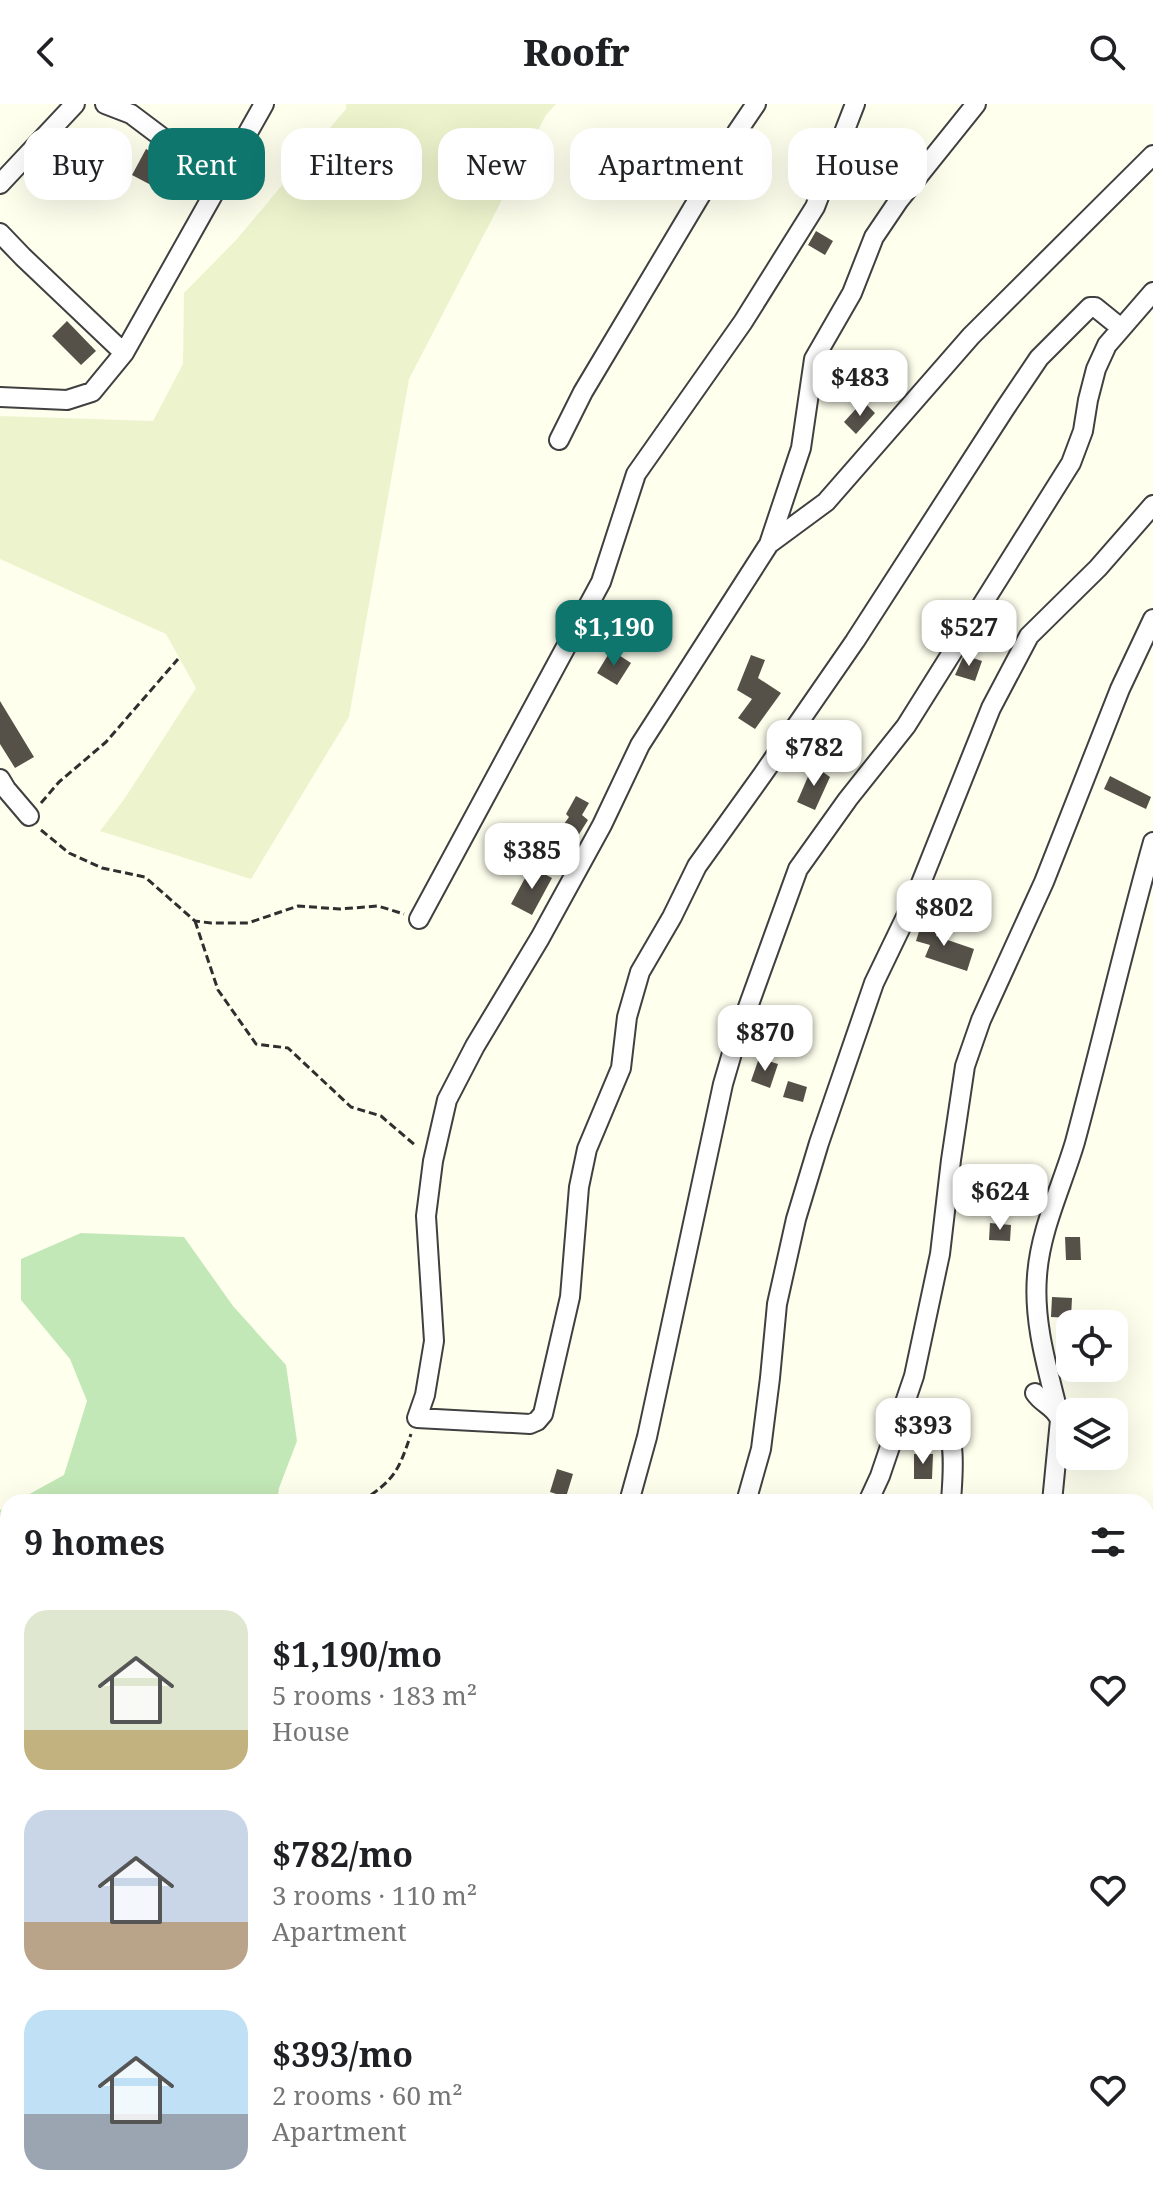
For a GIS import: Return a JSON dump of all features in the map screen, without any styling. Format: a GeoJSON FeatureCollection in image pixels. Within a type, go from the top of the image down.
{"type":"FeatureCollection","features":[{"type":"Feature","properties":{"kind":"street"},"geometry":{"type":"LineString","coordinates":[[0,184],[75,104]]}},
{"type":"Feature","properties":{"kind":"street"},"geometry":{"type":"LineString","coordinates":[[105,104],[131,114],[150,128]]}},
{"type":"Feature","properties":{"kind":"street"},"geometry":{"type":"LineString","coordinates":[[250,128],[264,104]]}},
{"type":"Feature","properties":{"kind":"street"},"geometry":{"type":"LineString","coordinates":[[559,440],[583,392],[756,104]]}},
{"type":"Feature","properties":{"kind":"street"},"geometry":{"type":"LineString","coordinates":[[419,919],[601,582],[636,474],[743,322],[815,207],[855,104]]}},
{"type":"Feature","properties":{"kind":"street"},"geometry":{"type":"LineString","coordinates":[[976,104],[899,200],[874,237],[852,293],[814,359],[801,448],[769,544],[640,745],[602,825],[447,1100],[433,1161],[426,1216],[434,1341],[425,1395],[417,1418],[530,1424],[543,1414],[570,1297],[579,1187],[587,1149],[621,1068],[627,1017],[640,972],[697,866],[855,641],[962,472],[1039,358],[1090,307],[1095,307],[1121,328]]}},
{"type":"Feature","properties":{"kind":"street"},"geometry":{"type":"LineString","coordinates":[[769,544],[826,502],[971,336],[1153,155]]}},
{"type":"Feature","properties":{"kind":"street"},"geometry":{"type":"LineString","coordinates":[[0,397],[67,400],[92,392],[124,353],[209,200]]}},
{"type":"Feature","properties":{"kind":"street"},"geometry":{"type":"LineString","coordinates":[[0,233],[124,353]]}},
{"type":"Feature","properties":{"kind":"street"},"geometry":{"type":"LineString","coordinates":[[631,1494],[647,1437],[723,1084],[798,869],[906,726],[1071,463],[1083,431],[1096,369],[1107,345],[1153,292]]}},
{"type":"Feature","properties":{"kind":"street"},"geometry":{"type":"LineString","coordinates":[[748,1494],[761,1449],[777,1304],[796,1219],[874,983],[915,898],[991,708],[1029,636],[1098,568],[1153,505]]}},
{"type":"Feature","properties":{"kind":"street"},"geometry":{"type":"LineString","coordinates":[[872,1494],[914,1376],[940,1254],[965,1066],[981,1020],[1044,882],[1120,689],[1153,619]]}},
{"type":"Feature","properties":{"kind":"street"},"geometry":{"type":"LineString","coordinates":[[2,790],[29,816]]}},
{"type":"Feature","properties":{"kind":"street"},"geometry":{"type":"LineString","coordinates":[[1056,1403],[1038,1325],[1037,1275],[1048,1222],[1071,1153],[1153,842]]}},
{"type":"Feature","properties":{"kind":"street"},"geometry":{"type":"LineString","coordinates":[[1035,1393],[1056,1411]]}},
{"type":"Feature","properties":{"kind":"street"},"geometry":{"type":"LineString","coordinates":[[905,1404],[941,1420],[949,1430],[952,1444],[951,1494]]}},
{"type":"Feature","properties":{"kind":"street"},"geometry":{"type":"LineString","coordinates":[[1053,1494],[1056,1461]]}},
{"type":"Feature","properties":{"kind":"path"},"geometry":{"type":"LineString","coordinates":[[178,659],[106,742],[59,782],[29,816],[47,836],[69,853],[102,868],[145,877],[195,921],[218,990],[256,1044],[288,1048],[351,1107],[381,1116],[433,1161]]}},
{"type":"Feature","properties":{"kind":"path"},"geometry":{"type":"LineString","coordinates":[[195,921],[248,923],[298,906],[340,909],[378,906],[419,919]]}},
{"type":"Feature","properties":{"kind":"path"},"geometry":{"type":"LineString","coordinates":[[373,1494],[385,1486],[400,1466],[417,1418]]}},
{"type":"Feature","properties":{"kind":"green space"},"geometry":{"type":"Polygon","coordinates":[[[346,104],[556,104],[539,128],[438,128],[438,200],[502,200],[409,379],[349,717],[251,879],[100,831],[196,688],[166,634],[0,559],[0,416],[153,421],[183,364],[184,293],[237,239],[281,187],[281,200],[422,200],[422,128],[330,128],[346,109],[346,104]]]}},
{"type":"Feature","properties":{"kind":"green space"},"geometry":{"type":"Polygon","coordinates":[[[81,1233],[184,1237],[233,1306],[286,1365],[297,1441],[278,1494],[30,1494],[64,1475],[87,1401],[70,1359],[21,1300],[21,1259],[81,1233]]]}},
{"type":"Feature","properties":{"kind":"building"},"geometry":{"type":"Polygon","coordinates":[[[146,149],[148,150],[148,183],[132,175],[146,149]]]}},
{"type":"Feature","properties":{"kind":"building"},"geometry":{"type":"Polygon","coordinates":[[[816,231],[833,241],[825,255],[808,245],[816,231]]]}},
{"type":"Feature","properties":{"kind":"building"},"geometry":{"type":"Polygon","coordinates":[[[67,321],[96,351],[81,365],[52,336],[67,321]]]}},
{"type":"Feature","properties":{"kind":"building"},"geometry":{"type":"Polygon","coordinates":[[[863,401],[875,413],[856,434],[844,422],[863,401]]]}},
{"type":"Feature","properties":{"kind":"building"},"geometry":{"type":"Polygon","coordinates":[[[611,650],[631,663],[617,685],[597,673],[611,650]]]}},
{"type":"Feature","properties":{"kind":"building"},"geometry":{"type":"Polygon","coordinates":[[[751,655],[765,660],[758,678],[781,693],[755,729],[738,718],[752,699],[737,690],[751,655]]]}},
{"type":"Feature","properties":{"kind":"building"},"geometry":{"type":"Polygon","coordinates":[[[964,655],[982,661],[975,681],[955,675],[964,655]]]}},
{"type":"Feature","properties":{"kind":"building"},"geometry":{"type":"Polygon","coordinates":[[[0,701],[34,757],[15,768],[0,744],[0,701]]]}},
{"type":"Feature","properties":{"kind":"building"},"geometry":{"type":"Polygon","coordinates":[[[813,765],[830,777],[815,810],[797,802],[813,765]]]}},
{"type":"Feature","properties":{"kind":"building"},"geometry":{"type":"Polygon","coordinates":[[[1110,776],[1151,797],[1146,809],[1104,789],[1110,776]]]}},
{"type":"Feature","properties":{"kind":"building"},"geometry":{"type":"Polygon","coordinates":[[[576,796],[589,803],[582,815],[588,820],[576,839],[561,828],[569,817],[566,814],[576,796]]]}},
{"type":"Feature","properties":{"kind":"building"},"geometry":{"type":"Polygon","coordinates":[[[531,867],[552,878],[532,915],[511,904],[531,867]]]}},
{"type":"Feature","properties":{"kind":"building"},"geometry":{"type":"Polygon","coordinates":[[[922,922],[939,926],[936,936],[974,949],[967,971],[925,957],[930,945],[916,941],[922,922]]]}},
{"type":"Feature","properties":{"kind":"building"},"geometry":{"type":"Polygon","coordinates":[[[759,1058],[778,1064],[770,1088],[751,1081],[759,1058]]]}},
{"type":"Feature","properties":{"kind":"building"},"geometry":{"type":"Polygon","coordinates":[[[788,1081],[807,1087],[803,1102],[783,1097],[788,1081]]]}},
{"type":"Feature","properties":{"kind":"building"},"geometry":{"type":"Polygon","coordinates":[[[990,1223],[1011,1225],[1010,1241],[989,1240],[990,1223]]]}},
{"type":"Feature","properties":{"kind":"building"},"geometry":{"type":"Polygon","coordinates":[[[1065,1237],[1080,1237],[1081,1260],[1066,1260],[1065,1237]]]}},
{"type":"Feature","properties":{"kind":"building"},"geometry":{"type":"Polygon","coordinates":[[[1052,1297],[1072,1298],[1071,1310],[1056,1310],[1056,1317],[1051,1317],[1052,1297]]]}},
{"type":"Feature","properties":{"kind":"building"},"geometry":{"type":"Polygon","coordinates":[[[914,1454],[933,1454],[932,1479],[914,1479],[914,1454]]]}},
{"type":"Feature","properties":{"kind":"building"},"geometry":{"type":"Polygon","coordinates":[[[557,1469],[573,1474],[567,1494],[550,1492],[557,1469]]]}}]}
